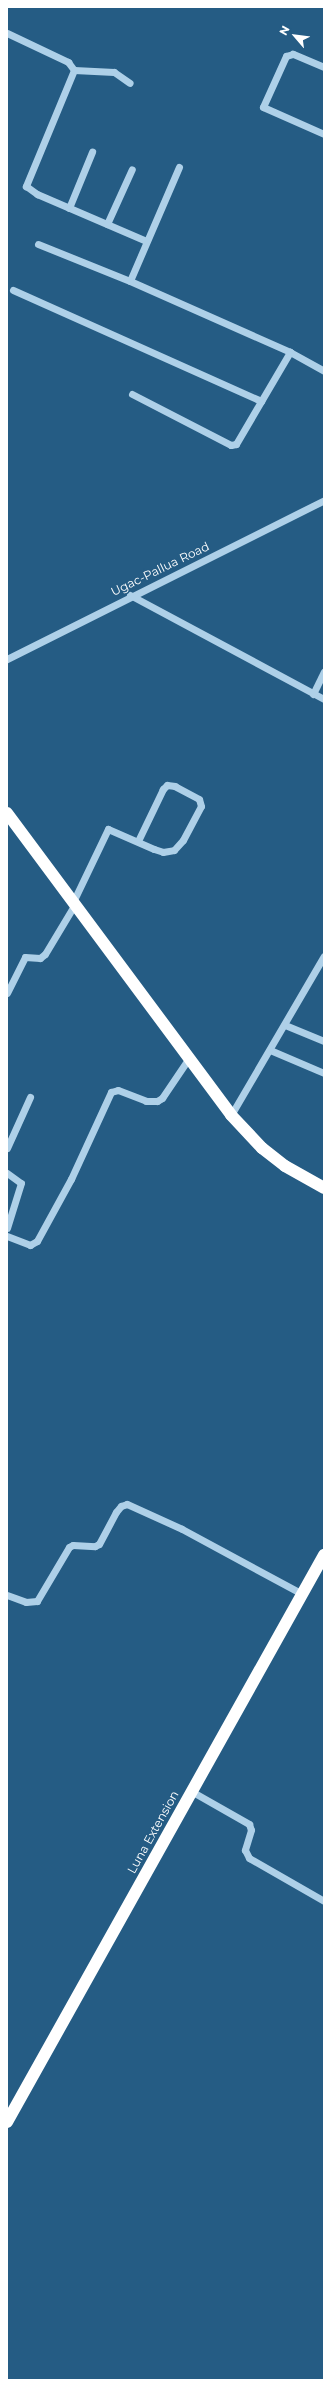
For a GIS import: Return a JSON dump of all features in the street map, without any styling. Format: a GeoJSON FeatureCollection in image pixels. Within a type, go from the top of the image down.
{"type":"FeatureCollection","features":[{"type":"Feature","properties":{"kind":"highway"},"geometry":{"type":"LineString","coordinates":[[7,814],[231,1115],[262,1148],[285,1166],[324,1188]]}},
{"type":"Feature","properties":{"kind":"highway","name":"Luna Extension"},"geometry":{"type":"LineString","coordinates":[[7,2122],[191,1790],[324,1555]]}},
{"type":"Feature","properties":{"kind":"street"},"geometry":{"type":"LineString","coordinates":[[7,33],[68,62],[74,70]]}},
{"type":"Feature","properties":{"kind":"street"},"geometry":{"type":"LineString","coordinates":[[324,67],[293,54],[286,56],[263,107],[324,134]]}},
{"type":"Feature","properties":{"kind":"street"},"geometry":{"type":"LineString","coordinates":[[74,70],[114,72],[130,83]]}},
{"type":"Feature","properties":{"kind":"street"},"geometry":{"type":"LineString","coordinates":[[74,70],[26,186],[69,208],[146,241]]}},
{"type":"Feature","properties":{"kind":"street"},"geometry":{"type":"LineString","coordinates":[[69,208],[92,152]]}},
{"type":"Feature","properties":{"kind":"street"},"geometry":{"type":"LineString","coordinates":[[130,281],[179,167]]}},
{"type":"Feature","properties":{"kind":"street"},"geometry":{"type":"LineString","coordinates":[[107,224],[132,169]]}},
{"type":"Feature","properties":{"kind":"street"},"geometry":{"type":"LineString","coordinates":[[38,244],[130,281],[290,352],[324,370]]}},
{"type":"Feature","properties":{"kind":"street"},"geometry":{"type":"LineString","coordinates":[[13,290],[261,401]]}},
{"type":"Feature","properties":{"kind":"street"},"geometry":{"type":"LineString","coordinates":[[132,394],[232,445],[241,438],[290,352]]}},
{"type":"Feature","properties":{"kind":"street","name":"Ugac-Pallua Road"},"geometry":{"type":"LineString","coordinates":[[7,659],[130,595],[324,500]]}},
{"type":"Feature","properties":{"kind":"street"},"geometry":{"type":"LineString","coordinates":[[130,595],[324,699]]}},
{"type":"Feature","properties":{"kind":"street"},"geometry":{"type":"LineString","coordinates":[[313,694],[324,671]]}},
{"type":"Feature","properties":{"kind":"street"},"geometry":{"type":"LineString","coordinates":[[7,993],[25,957],[40,958],[45,954],[74,903],[108,829],[163,852],[174,850],[183,840],[201,806],[199,799],[175,786],[167,785],[163,789],[138,841]]}},
{"type":"Feature","properties":{"kind":"street"},"geometry":{"type":"LineString","coordinates":[[231,1115],[324,956]]}},
{"type":"Feature","properties":{"kind":"street"},"geometry":{"type":"LineString","coordinates":[[285,1025],[324,1041]]}},
{"type":"Feature","properties":{"kind":"street"},"geometry":{"type":"LineString","coordinates":[[270,1050],[324,1073]]}},
{"type":"Feature","properties":{"kind":"street"},"geometry":{"type":"LineString","coordinates":[[7,1236],[30,1245],[37,1241],[71,1179],[111,1092],[118,1090],[146,1101],[157,1101],[162,1098],[189,1058]]}},
{"type":"Feature","properties":{"kind":"street"},"geometry":{"type":"LineString","coordinates":[[7,1148],[30,1097]]}},
{"type":"Feature","properties":{"kind":"street"},"geometry":{"type":"LineString","coordinates":[[7,1173],[19,1180],[21,1186],[7,1228]]}},
{"type":"Feature","properties":{"kind":"street"},"geometry":{"type":"LineString","coordinates":[[7,1595],[26,1602],[38,1601],[69,1547],[73,1545],[88,1547],[99,1544],[116,1512],[121,1506],[127,1504],[182,1528],[302,1594]]}},
{"type":"Feature","properties":{"kind":"street"},"geometry":{"type":"LineString","coordinates":[[191,1790],[249,1824],[251,1830],[245,1850],[249,1858],[324,1901]]}}]}
